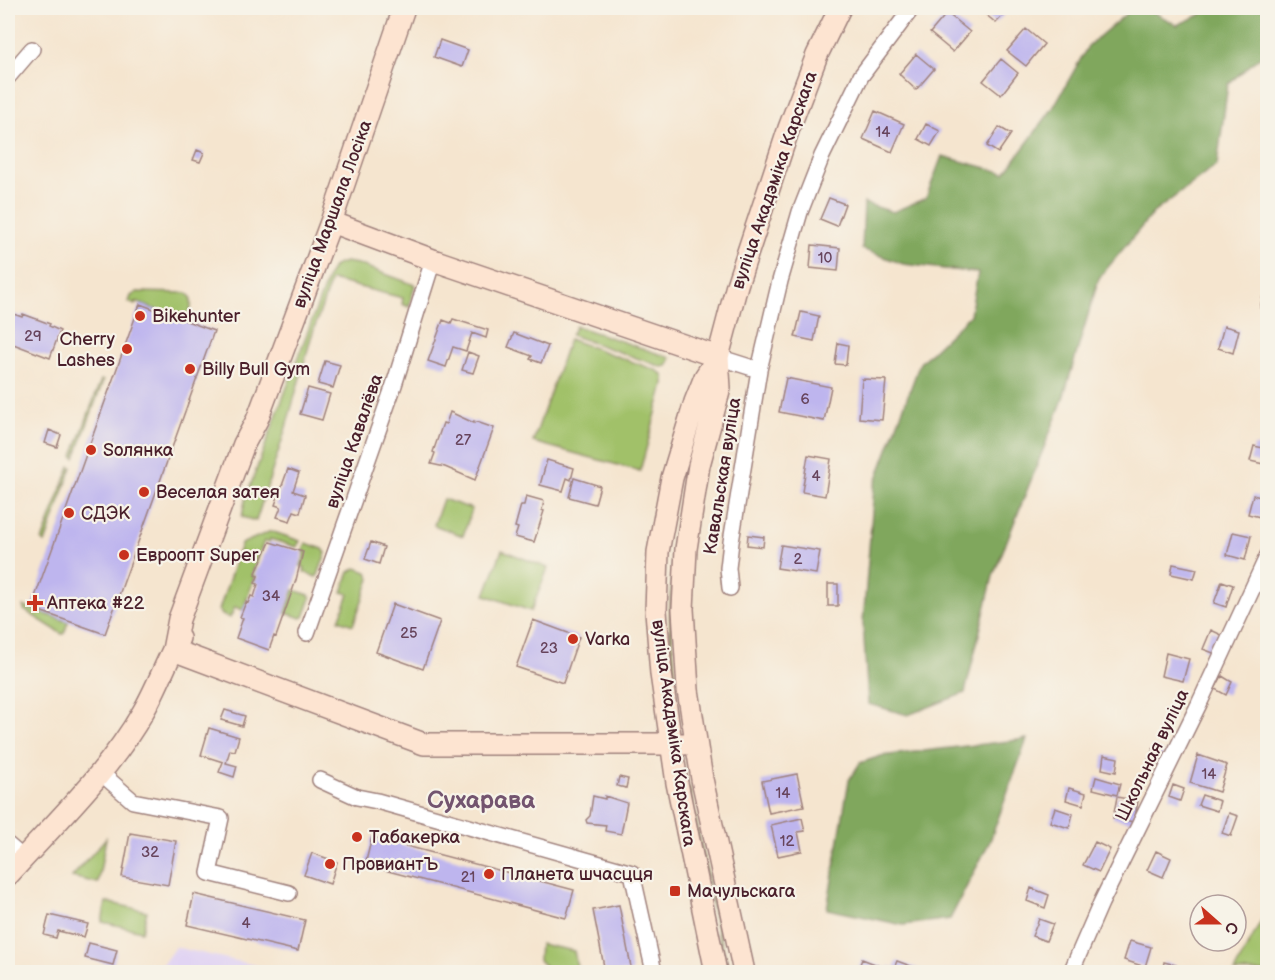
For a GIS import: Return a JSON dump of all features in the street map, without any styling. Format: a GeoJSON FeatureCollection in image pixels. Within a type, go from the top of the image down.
{"type":"FeatureCollection","features":[{"type":"Feature","properties":{"kind":"main road","name":"вуліца Маршала Лосіка"},"geometry":{"type":"LineString","coordinates":[[8,875],[15,852],[100,773],[142,713],[188,622],[253,446],[257,420],[331,222],[404,8]]}},
{"type":"Feature","properties":{"kind":"main road","name":"вуліца Акадэміка Карскага"},"geometry":{"type":"LineString","coordinates":[[716,972],[677,783],[661,674],[656,621],[658,552],[662,520],[691,413],[705,377],[718,357],[754,232],[789,128],[817,55],[840,8]]}},
{"type":"Feature","properties":{"kind":"main road"},"geometry":{"type":"LineString","coordinates":[[331,222],[433,260],[718,357]]}},
{"type":"Feature","properties":{"kind":"main road","name":"вуліца Акадэміка Карскага"},"geometry":{"type":"LineString","coordinates":[[718,357],[720,388],[699,465],[684,574],[684,650],[697,743],[744,972]]}},
{"type":"Feature","properties":{"kind":"main road"},"geometry":{"type":"LineString","coordinates":[[173,650],[424,744],[697,743]]}},
{"type":"Feature","properties":{"kind":"street","name":"Кавальская вуліца"},"geometry":{"type":"LineString","coordinates":[[730,588],[728,568],[731,542],[759,370],[780,281],[800,212],[822,156],[861,76],[912,8]]}},
{"type":"Feature","properties":{"kind":"street"},"geometry":{"type":"LineString","coordinates":[[8,77],[32,49]]}},
{"type":"Feature","properties":{"kind":"street","name":"вуліца Кавалёва"},"geometry":{"type":"LineString","coordinates":[[307,633],[387,406],[433,260]]}},
{"type":"Feature","properties":{"kind":"street"},"geometry":{"type":"LineString","coordinates":[[718,357],[759,370]]}},
{"type":"Feature","properties":{"kind":"street","name":"Школьная вуліца"},"geometry":{"type":"LineString","coordinates":[[1071,972],[1105,893],[1199,704],[1268,555]]}},
{"type":"Feature","properties":{"kind":"street"},"geometry":{"type":"LineString","coordinates":[[100,773],[133,801],[221,818],[210,873],[289,893]]}},
{"type":"Feature","properties":{"kind":"street"},"geometry":{"type":"LineString","coordinates":[[320,780],[357,797],[633,873],[654,972]]}},
{"type":"Feature","properties":{"kind":"shaded area"},"geometry":{"type":"Polygon","coordinates":[[[175,947],[285,972],[157,972],[175,947]]]}},
{"type":"Feature","properties":{"kind":"green space"},"geometry":{"type":"Polygon","coordinates":[[[1133,8],[1146,8],[1177,25],[1200,15],[1207,8],[1267,8],[1267,51],[1228,84],[1217,165],[1153,213],[1099,278],[1062,402],[993,576],[965,693],[908,715],[868,704],[863,623],[874,487],[920,363],[970,315],[978,273],[903,264],[862,249],[864,203],[893,212],[926,198],[942,156],[1005,173],[1053,108],[1088,46],[1133,8]]]}},
{"type":"Feature","properties":{"kind":"green space"},"geometry":{"type":"Polygon","coordinates":[[[345,262],[358,264],[415,285],[409,307],[402,304],[403,298],[331,280],[311,338],[285,431],[256,521],[242,517],[245,500],[329,274],[334,266],[345,262]]]}},
{"type":"Feature","properties":{"kind":"green space"},"geometry":{"type":"Polygon","coordinates":[[[137,292],[186,293],[191,297],[191,307],[176,350],[167,350],[178,318],[136,302],[135,305],[129,302],[131,296],[137,292]]]}},
{"type":"Feature","properties":{"kind":"green space"},"geometry":{"type":"Polygon","coordinates":[[[576,326],[671,358],[667,366],[662,367],[571,335],[576,326]]]}},
{"type":"Feature","properties":{"kind":"green space"},"geometry":{"type":"Polygon","coordinates":[[[569,339],[658,371],[664,376],[664,384],[640,471],[533,442],[569,339]]]}},
{"type":"Feature","properties":{"kind":"green space"},"geometry":{"type":"Polygon","coordinates":[[[101,380],[103,381],[75,458],[73,456],[101,380]]]}},
{"type":"Feature","properties":{"kind":"green space"},"geometry":{"type":"Polygon","coordinates":[[[696,438],[676,543],[672,578],[671,605],[676,688],[674,688],[670,622],[671,592],[673,562],[681,501],[696,438]]]}},
{"type":"Feature","properties":{"kind":"green space"},"geometry":{"type":"Polygon","coordinates":[[[70,466],[72,467],[45,543],[42,541],[70,466]]]}},
{"type":"Feature","properties":{"kind":"green space"},"geometry":{"type":"Polygon","coordinates":[[[443,499],[472,509],[463,536],[434,525],[443,499]]]}},
{"type":"Feature","properties":{"kind":"green space"},"geometry":{"type":"Polygon","coordinates":[[[271,531],[300,541],[297,547],[270,539],[269,542],[264,541],[243,610],[235,607],[230,618],[222,615],[219,610],[241,544],[271,531]]]}},
{"type":"Feature","properties":{"kind":"green space"},"geometry":{"type":"Polygon","coordinates":[[[306,543],[323,549],[326,553],[316,577],[304,572],[305,568],[301,566],[306,552],[303,551],[306,543]]]}},
{"type":"Feature","properties":{"kind":"green space"},"geometry":{"type":"Polygon","coordinates":[[[502,550],[548,568],[531,611],[485,595],[502,550]]]}},
{"type":"Feature","properties":{"kind":"green space"},"geometry":{"type":"Polygon","coordinates":[[[356,568],[367,572],[370,579],[353,625],[339,620],[349,594],[342,592],[349,572],[356,568]]]}},
{"type":"Feature","properties":{"kind":"green space"},"geometry":{"type":"Polygon","coordinates":[[[294,590],[309,595],[311,598],[304,617],[301,618],[286,613],[294,590]]]}},
{"type":"Feature","properties":{"kind":"green space"},"geometry":{"type":"Polygon","coordinates":[[[23,606],[68,622],[64,634],[24,610],[23,606]]]}},
{"type":"Feature","properties":{"kind":"green space"},"geometry":{"type":"Polygon","coordinates":[[[1027,739],[990,841],[950,919],[903,925],[827,909],[849,780],[860,763],[881,756],[1027,739]]]}},
{"type":"Feature","properties":{"kind":"green space"},"geometry":{"type":"Polygon","coordinates":[[[687,788],[689,788],[728,972],[726,972],[687,788]]]}},
{"type":"Feature","properties":{"kind":"green space"},"geometry":{"type":"Polygon","coordinates":[[[106,838],[98,883],[72,877],[106,838]]]}},
{"type":"Feature","properties":{"kind":"green space"},"geometry":{"type":"Polygon","coordinates":[[[106,902],[147,911],[142,931],[102,922],[106,902]]]}},
{"type":"Feature","properties":{"kind":"green space"},"geometry":{"type":"Polygon","coordinates":[[[1267,910],[1267,972],[1234,972],[1244,953],[1248,953],[1248,946],[1267,910]]]}},
{"type":"Feature","properties":{"kind":"green space"},"geometry":{"type":"Polygon","coordinates":[[[540,944],[574,951],[578,972],[561,972],[547,968],[539,960],[540,944]]]}},
{"type":"Feature","properties":{"kind":"building"},"geometry":{"type":"Polygon","coordinates":[[[978,8],[1010,8],[996,23],[978,8]]]}},
{"type":"Feature","properties":{"kind":"building"},"geometry":{"type":"Polygon","coordinates":[[[947,13],[970,32],[953,52],[930,33],[947,13]]]}},
{"type":"Feature","properties":{"kind":"building"},"geometry":{"type":"Polygon","coordinates":[[[1026,29],[1044,44],[1026,66],[1007,51],[1026,29]]]}},
{"type":"Feature","properties":{"kind":"building"},"geometry":{"type":"Polygon","coordinates":[[[440,40],[468,50],[462,67],[434,57],[440,40]]]}},
{"type":"Feature","properties":{"kind":"building"},"geometry":{"type":"Polygon","coordinates":[[[916,54],[934,69],[916,90],[899,74],[916,54]]]}},
{"type":"Feature","properties":{"kind":"building"},"geometry":{"type":"Polygon","coordinates":[[[1001,59],[1018,73],[1001,95],[983,81],[1001,59]]]}},
{"type":"Feature","properties":{"kind":"building"},"geometry":{"type":"Polygon","coordinates":[[[875,111],[904,124],[892,152],[863,139],[875,111]]]}},
{"type":"Feature","properties":{"kind":"building"},"geometry":{"type":"Polygon","coordinates":[[[926,124],[940,131],[931,146],[918,139],[926,124]]]}},
{"type":"Feature","properties":{"kind":"building"},"geometry":{"type":"Polygon","coordinates":[[[999,127],[1011,134],[998,153],[987,146],[999,127]]]}},
{"type":"Feature","properties":{"kind":"building"},"geometry":{"type":"Polygon","coordinates":[[[197,150],[204,153],[200,162],[193,160],[197,150]]]}},
{"type":"Feature","properties":{"kind":"building"},"geometry":{"type":"Polygon","coordinates":[[[829,198],[845,204],[837,226],[820,219],[829,198]]]}},
{"type":"Feature","properties":{"kind":"building"},"geometry":{"type":"Polygon","coordinates":[[[812,245],[840,248],[838,271],[810,268],[812,245]]]}},
{"type":"Feature","properties":{"kind":"building"},"geometry":{"type":"Polygon","coordinates":[[[1263,295],[1268,296],[1268,310],[1260,308],[1263,295]]]}},
{"type":"Feature","properties":{"kind":"building"},"geometry":{"type":"Polygon","coordinates":[[[140,304],[214,331],[105,634],[31,608],[140,304]]]}},
{"type":"Feature","properties":{"kind":"building"},"geometry":{"type":"Polygon","coordinates":[[[8,312],[22,317],[23,314],[50,324],[49,326],[60,331],[50,358],[8,342],[8,312]]]}},
{"type":"Feature","properties":{"kind":"building"},"geometry":{"type":"Polygon","coordinates":[[[801,312],[819,316],[814,341],[795,337],[801,312]]]}},
{"type":"Feature","properties":{"kind":"building"},"geometry":{"type":"Polygon","coordinates":[[[453,319],[488,330],[486,338],[472,333],[466,351],[453,347],[446,367],[428,361],[443,320],[451,323],[453,319]]]}},
{"type":"Feature","properties":{"kind":"building"},"geometry":{"type":"Polygon","coordinates":[[[1224,326],[1239,330],[1233,353],[1218,348],[1224,326]]]}},
{"type":"Feature","properties":{"kind":"building"},"geometry":{"type":"Polygon","coordinates":[[[514,333],[548,346],[541,363],[530,359],[532,356],[508,347],[514,333]]]}},
{"type":"Feature","properties":{"kind":"building"},"geometry":{"type":"Polygon","coordinates":[[[838,343],[848,345],[846,365],[835,364],[838,343]]]}},
{"type":"Feature","properties":{"kind":"building"},"geometry":{"type":"Polygon","coordinates":[[[468,352],[479,356],[473,373],[462,370],[468,352]]]}},
{"type":"Feature","properties":{"kind":"building"},"geometry":{"type":"Polygon","coordinates":[[[325,361],[340,365],[333,388],[318,384],[325,361]]]}},
{"type":"Feature","properties":{"kind":"building"},"geometry":{"type":"Polygon","coordinates":[[[786,378],[831,387],[824,421],[779,412],[786,378]]]}},
{"type":"Feature","properties":{"kind":"building"},"geometry":{"type":"Polygon","coordinates":[[[862,379],[886,380],[882,420],[859,418],[862,379]]]}},
{"type":"Feature","properties":{"kind":"building"},"geometry":{"type":"Polygon","coordinates":[[[308,388],[330,394],[322,420],[300,414],[308,388]]]}},
{"type":"Feature","properties":{"kind":"building"},"geometry":{"type":"Polygon","coordinates":[[[450,412],[474,423],[474,421],[494,428],[475,480],[445,467],[431,464],[443,423],[446,424],[450,412]]]}},
{"type":"Feature","properties":{"kind":"building"},"geometry":{"type":"Polygon","coordinates":[[[49,430],[61,435],[57,447],[45,443],[49,430]]]}},
{"type":"Feature","properties":{"kind":"building"},"geometry":{"type":"Polygon","coordinates":[[[1254,446],[1268,449],[1268,465],[1250,461],[1254,446]]]}},
{"type":"Feature","properties":{"kind":"building"},"geometry":{"type":"Polygon","coordinates":[[[808,455],[831,459],[825,496],[802,492],[808,455]]]}},
{"type":"Feature","properties":{"kind":"building"},"geometry":{"type":"Polygon","coordinates":[[[547,460],[574,468],[571,480],[567,478],[563,491],[540,485],[547,460]]]}},
{"type":"Feature","properties":{"kind":"building"},"geometry":{"type":"Polygon","coordinates":[[[288,469],[299,473],[293,491],[305,495],[300,513],[294,511],[290,521],[277,517],[281,507],[275,505],[288,469]]]}},
{"type":"Feature","properties":{"kind":"building"},"geometry":{"type":"Polygon","coordinates":[[[574,478],[600,486],[595,504],[569,497],[574,478]]]}},
{"type":"Feature","properties":{"kind":"building"},"geometry":{"type":"Polygon","coordinates":[[[1253,495],[1268,499],[1268,519],[1248,514],[1253,495]]]}},
{"type":"Feature","properties":{"kind":"building"},"geometry":{"type":"Polygon","coordinates":[[[526,496],[544,501],[542,510],[544,511],[534,542],[515,537],[518,528],[515,527],[526,496]]]}},
{"type":"Feature","properties":{"kind":"building"},"geometry":{"type":"Polygon","coordinates":[[[1233,532],[1251,536],[1245,560],[1227,555],[1233,532]]]}},
{"type":"Feature","properties":{"kind":"building"},"geometry":{"type":"Polygon","coordinates":[[[748,535],[764,537],[763,547],[747,545],[748,535]]]}},
{"type":"Feature","properties":{"kind":"building"},"geometry":{"type":"Polygon","coordinates":[[[270,542],[303,552],[296,580],[276,637],[274,636],[269,650],[236,638],[246,602],[248,603],[251,596],[254,597],[258,584],[255,583],[258,576],[255,575],[270,542]]]}},
{"type":"Feature","properties":{"kind":"building"},"geometry":{"type":"Polygon","coordinates":[[[371,542],[384,547],[379,564],[365,559],[371,542]]]}},
{"type":"Feature","properties":{"kind":"building"},"geometry":{"type":"Polygon","coordinates":[[[781,545],[820,551],[816,574],[777,568],[781,545]]]}},
{"type":"Feature","properties":{"kind":"building"},"geometry":{"type":"Polygon","coordinates":[[[1173,564],[1197,569],[1194,579],[1171,574],[1173,564]]]}},
{"type":"Feature","properties":{"kind":"building"},"geometry":{"type":"Polygon","coordinates":[[[1222,581],[1233,585],[1226,607],[1214,603],[1222,581]]]}},
{"type":"Feature","properties":{"kind":"building"},"geometry":{"type":"Polygon","coordinates":[[[828,584],[838,584],[838,606],[828,606],[828,584]]]}},
{"type":"Feature","properties":{"kind":"building"},"geometry":{"type":"Polygon","coordinates":[[[393,604],[440,621],[423,669],[376,652],[393,604]]]}},
{"type":"Feature","properties":{"kind":"building"},"geometry":{"type":"Polygon","coordinates":[[[533,620],[579,637],[563,683],[516,667],[533,620]]]}},
{"type":"Feature","properties":{"kind":"building"},"geometry":{"type":"Polygon","coordinates":[[[1211,630],[1224,636],[1216,654],[1203,649],[1211,630]]]}},
{"type":"Feature","properties":{"kind":"building"},"geometry":{"type":"Polygon","coordinates":[[[1166,653],[1189,659],[1183,681],[1161,676],[1166,653]]]}},
{"type":"Feature","properties":{"kind":"building"},"geometry":{"type":"Polygon","coordinates":[[[1222,676],[1232,682],[1226,695],[1215,689],[1222,676]]]}},
{"type":"Feature","properties":{"kind":"building"},"geometry":{"type":"Polygon","coordinates":[[[225,710],[245,716],[242,726],[221,720],[225,710]]]}},
{"type":"Feature","properties":{"kind":"building"},"geometry":{"type":"Polygon","coordinates":[[[209,728],[239,737],[235,751],[230,750],[226,763],[237,766],[234,777],[219,772],[223,762],[201,755],[209,728]]]}},
{"type":"Feature","properties":{"kind":"building"},"geometry":{"type":"Polygon","coordinates":[[[1154,747],[1164,752],[1158,765],[1148,760],[1154,747]]]}},
{"type":"Feature","properties":{"kind":"building"},"geometry":{"type":"Polygon","coordinates":[[[1104,755],[1118,758],[1116,772],[1102,769],[1104,755]]]}},
{"type":"Feature","properties":{"kind":"building"},"geometry":{"type":"Polygon","coordinates":[[[1198,755],[1227,765],[1219,792],[1190,783],[1198,755]]]}},
{"type":"Feature","properties":{"kind":"building"},"geometry":{"type":"Polygon","coordinates":[[[797,774],[804,806],[769,813],[762,781],[797,774]]]}},
{"type":"Feature","properties":{"kind":"building"},"geometry":{"type":"Polygon","coordinates":[[[619,777],[628,779],[626,788],[617,786],[619,777]]]}},
{"type":"Feature","properties":{"kind":"building"},"geometry":{"type":"Polygon","coordinates":[[[1096,777],[1120,784],[1117,795],[1093,789],[1096,777]]]}},
{"type":"Feature","properties":{"kind":"building"},"geometry":{"type":"Polygon","coordinates":[[[1173,785],[1184,789],[1180,801],[1169,797],[1173,785]]]}},
{"type":"Feature","properties":{"kind":"building"},"geometry":{"type":"Polygon","coordinates":[[[1069,788],[1086,793],[1083,805],[1066,800],[1069,788]]]}},
{"type":"Feature","properties":{"kind":"building"},"geometry":{"type":"Polygon","coordinates":[[[1202,795],[1220,801],[1217,811],[1198,805],[1202,795]]]}},
{"type":"Feature","properties":{"kind":"building"},"geometry":{"type":"Polygon","coordinates":[[[593,796],[605,799],[605,796],[627,803],[621,834],[605,831],[606,825],[587,823],[593,796]]]}},
{"type":"Feature","properties":{"kind":"building"},"geometry":{"type":"Polygon","coordinates":[[[1117,797],[1138,801],[1134,822],[1113,818],[1117,797]]]}},
{"type":"Feature","properties":{"kind":"building"},"geometry":{"type":"Polygon","coordinates":[[[1055,808],[1073,814],[1069,828],[1050,822],[1055,808]]]}},
{"type":"Feature","properties":{"kind":"building"},"geometry":{"type":"Polygon","coordinates":[[[1229,813],[1238,816],[1231,836],[1222,833],[1229,813]]]}},
{"type":"Feature","properties":{"kind":"building"},"geometry":{"type":"Polygon","coordinates":[[[802,818],[805,831],[798,832],[802,851],[778,856],[771,825],[802,818]]]}},
{"type":"Feature","properties":{"kind":"building"},"geometry":{"type":"Polygon","coordinates":[[[130,833],[176,841],[168,885],[122,877],[130,833]]]}},
{"type":"Feature","properties":{"kind":"building"},"geometry":{"type":"Polygon","coordinates":[[[372,837],[574,890],[566,918],[365,865],[372,837]]]}},
{"type":"Feature","properties":{"kind":"building"},"geometry":{"type":"Polygon","coordinates":[[[1095,842],[1110,849],[1099,872],[1083,865],[1095,842]]]}},
{"type":"Feature","properties":{"kind":"building"},"geometry":{"type":"Polygon","coordinates":[[[1156,851],[1171,858],[1163,877],[1147,870],[1156,851]]]}},
{"type":"Feature","properties":{"kind":"building"},"geometry":{"type":"Polygon","coordinates":[[[312,853],[337,862],[330,884],[304,875],[312,853]]]}},
{"type":"Feature","properties":{"kind":"building"},"geometry":{"type":"Polygon","coordinates":[[[1031,888],[1049,895],[1045,908],[1027,901],[1031,888]]]}},
{"type":"Feature","properties":{"kind":"building"},"geometry":{"type":"Polygon","coordinates":[[[194,894],[305,920],[298,951],[187,925],[194,894]]]}},
{"type":"Feature","properties":{"kind":"building"},"geometry":{"type":"Polygon","coordinates":[[[619,905],[632,972],[605,972],[593,910],[619,905]]]}},
{"type":"Feature","properties":{"kind":"building"},"geometry":{"type":"Polygon","coordinates":[[[49,915],[88,924],[84,937],[58,931],[56,938],[44,935],[49,915]]]}},
{"type":"Feature","properties":{"kind":"building"},"geometry":{"type":"Polygon","coordinates":[[[1039,919],[1053,924],[1046,941],[1032,936],[1039,919]]]}},
{"type":"Feature","properties":{"kind":"building"},"geometry":{"type":"Polygon","coordinates":[[[1130,941],[1151,947],[1145,967],[1124,960],[1130,941]]]}},
{"type":"Feature","properties":{"kind":"building"},"geometry":{"type":"Polygon","coordinates":[[[89,943],[117,950],[113,965],[85,958],[89,943]]]}},
{"type":"Feature","properties":{"kind":"building"},"geometry":{"type":"Polygon","coordinates":[[[862,959],[888,969],[889,966],[894,968],[897,961],[927,972],[857,972],[862,959]]]}},
{"type":"Feature","properties":{"kind":"building"},"geometry":{"type":"Polygon","coordinates":[[[1164,962],[1176,965],[1174,972],[1162,972],[1164,962]]]}},
{"type":"Feature","properties":{"kind":"place","name":"Bikehunter"},"geometry":{"type":"Point","coordinates":[140,316]}},
{"type":"Feature","properties":{"kind":"place","name":"Cherry Lashes"},"geometry":{"type":"Point","coordinates":[127,349]}},
{"type":"Feature","properties":{"kind":"place","name":"Billy Bull Gym"},"geometry":{"type":"Point","coordinates":[190,369]}},
{"type":"Feature","properties":{"kind":"place","name":"Sолянка"},"geometry":{"type":"Point","coordinates":[91,450]}},
{"type":"Feature","properties":{"kind":"place","name":"Веселая затея"},"geometry":{"type":"Point","coordinates":[144,492]}},
{"type":"Feature","properties":{"kind":"place","name":"СДЭК"},"geometry":{"type":"Point","coordinates":[69,513]}},
{"type":"Feature","properties":{"kind":"place","name":"Евроопт Super"},"geometry":{"type":"Point","coordinates":[124,555]}},
{"type":"Feature","properties":{"kind":"place","name":"Аптека #22"},"geometry":{"type":"Point","coordinates":[35,603]}},
{"type":"Feature","properties":{"kind":"place","name":"Varka"},"geometry":{"type":"Point","coordinates":[573,639]}},
{"type":"Feature","properties":{"kind":"place","name":"Табакерка"},"geometry":{"type":"Point","coordinates":[357,837]}},
{"type":"Feature","properties":{"kind":"place","name":"ПровиантЪ"},"geometry":{"type":"Point","coordinates":[330,864]}},
{"type":"Feature","properties":{"kind":"place","name":"Планета шчасцця"},"geometry":{"type":"Point","coordinates":[489,874]}},
{"type":"Feature","properties":{"kind":"place","name":"Мачульскага"},"geometry":{"type":"Point","coordinates":[675,891]}},
{"type":"Feature","properties":{"kind":"district","name":"Сухарава"},"geometry":{"type":"Point","coordinates":[481,800]}}]}
